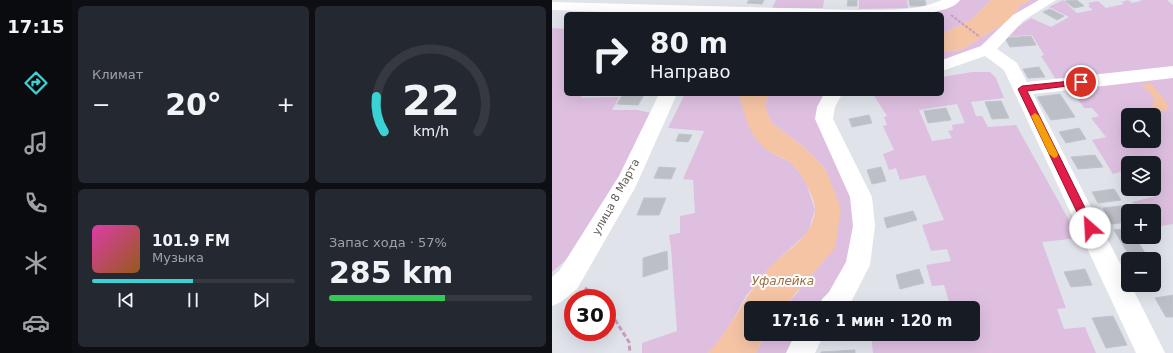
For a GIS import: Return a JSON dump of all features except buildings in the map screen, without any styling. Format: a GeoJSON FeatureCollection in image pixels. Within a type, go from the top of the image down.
{"type":"FeatureCollection","features":[{"type":"Feature","properties":{"kind":"street"},"geometry":{"type":"LineString","coordinates":[[898,12],[938,8],[953,0]]}},
{"type":"Feature","properties":{"kind":"street"},"geometry":{"type":"LineString","coordinates":[[944,65],[986,45],[1018,18],[1049,0]]}},
{"type":"Feature","properties":{"kind":"street"},"geometry":{"type":"LineString","coordinates":[[552,6],[804,12]]}},
{"type":"Feature","properties":{"kind":"street"},"geometry":{"type":"LineString","coordinates":[[986,45],[1011,67],[1152,353]]}},
{"type":"Feature","properties":{"kind":"street"},"geometry":{"type":"LineString","coordinates":[[1022,89],[1173,72]]}},
{"type":"Feature","properties":{"kind":"street","name":"улица 8 Марта"},"geometry":{"type":"LineString","coordinates":[[552,293],[568,280],[627,182],[667,96]]}},
{"type":"Feature","properties":{"kind":"street"},"geometry":{"type":"LineString","coordinates":[[832,96],[826,107],[824,119],[861,198],[864,226],[858,265],[837,301]]}},
{"type":"Feature","properties":{"kind":"street"},"geometry":{"type":"LineString","coordinates":[[800,353],[806,341]]}},
{"type":"Feature","properties":{"kind":"path"},"geometry":{"type":"LineString","coordinates":[[952,15],[986,45]]}},
{"type":"Feature","properties":{"kind":"path"},"geometry":{"type":"LineString","coordinates":[[616,321],[629,342],[630,353]]}},
{"type":"Feature","properties":{"kind":"shaded area"},"geometry":{"type":"Polygon","coordinates":[[[776,0],[824,0],[823,8],[772,8],[776,0]]]}},
{"type":"Feature","properties":{"kind":"shaded area"},"geometry":{"type":"Polygon","coordinates":[[[859,0],[907,0],[908,8],[859,9],[859,0]]]}},
{"type":"Feature","properties":{"kind":"shaded area"},"geometry":{"type":"Polygon","coordinates":[[[958,0],[991,0],[971,20],[944,33],[944,12],[934,12],[958,0]]]}},
{"type":"Feature","properties":{"kind":"shaded area"},"geometry":{"type":"Polygon","coordinates":[[[1030,0],[1044,0],[992,42],[944,61],[944,52],[961,50],[1008,21],[1020,6],[1030,0]]]}},
{"type":"Feature","properties":{"kind":"shaded area"},"geometry":{"type":"Polygon","coordinates":[[[1063,0],[1077,13],[1093,10],[1088,6],[1090,5],[1088,3],[1098,1],[1106,8],[1124,4],[1121,2],[1128,0],[1132,3],[1141,1],[1140,0],[1167,0],[1173,5],[1173,69],[1060,82],[1055,78],[1041,56],[1044,55],[1032,35],[1003,37],[1031,18],[1051,27],[1069,17],[1049,7],[1063,0]]]}},
{"type":"Feature","properties":{"kind":"shaded area"},"geometry":{"type":"Polygon","coordinates":[[[552,28],[564,29],[564,96],[582,96],[581,98],[619,97],[612,110],[637,110],[651,113],[619,180],[573,254],[552,272],[552,28]]]}},
{"type":"Feature","properties":{"kind":"shaded area"},"geometry":{"type":"Polygon","coordinates":[[[972,72],[990,72],[996,78],[1004,98],[971,102],[976,116],[982,116],[988,127],[1016,125],[1079,238],[1042,242],[1066,308],[1057,309],[1064,329],[1085,327],[1096,353],[873,353],[872,341],[980,341],[980,301],[949,301],[944,285],[932,286],[926,265],[951,261],[947,249],[931,251],[922,225],[944,220],[925,175],[900,180],[896,168],[889,170],[883,154],[894,150],[883,126],[887,125],[884,117],[887,116],[874,96],[944,96],[944,77],[972,72]],[[957,104],[919,110],[932,141],[952,138],[948,131],[953,130],[952,125],[965,123],[957,104]]]}},
{"type":"Feature","properties":{"kind":"shaded area"},"geometry":{"type":"Polygon","coordinates":[[[1173,76],[1173,224],[1161,226],[1161,204],[1133,204],[1132,202],[1161,196],[1161,156],[1121,156],[1121,172],[1113,174],[1092,140],[1106,137],[1091,118],[1099,116],[1092,108],[1084,108],[1071,89],[1173,76]]]}},
{"type":"Feature","properties":{"kind":"shaded area"},"geometry":{"type":"Polygon","coordinates":[[[684,96],[740,96],[768,151],[792,163],[806,182],[815,210],[808,232],[769,268],[746,296],[723,337],[708,353],[642,353],[642,343],[677,331],[669,235],[680,233],[680,216],[695,213],[693,180],[683,179],[704,131],[668,128],[684,96]]]}},
{"type":"Feature","properties":{"kind":"shaded area"},"geometry":{"type":"Polygon","coordinates":[[[768,96],[826,96],[854,197],[858,225],[850,265],[826,301],[790,301],[799,291],[826,170],[806,149],[771,122],[765,105],[768,96]]]}},
{"type":"Feature","properties":{"kind":"shaded area"},"geometry":{"type":"Polygon","coordinates":[[[762,341],[799,341],[792,353],[756,353],[762,341]]]}},
{"type":"Feature","properties":{"kind":"water"},"geometry":{"type":"Polygon","coordinates":[[[991,0],[1030,0],[1020,6],[1008,21],[961,50],[944,52],[944,33],[971,20],[991,0]]]}},
{"type":"Feature","properties":{"kind":"water"},"geometry":{"type":"Polygon","coordinates":[[[1151,83],[1169,106],[1165,111],[1161,111],[1161,108],[1154,108],[1151,105],[1155,102],[1151,93],[1141,85],[1151,83]]]}},
{"type":"Feature","properties":{"kind":"water","name":"Уфалейка"},"geometry":{"type":"Polygon","coordinates":[[[740,96],[768,96],[765,105],[771,122],[806,149],[826,170],[841,208],[835,248],[789,301],[745,301],[768,269],[797,243],[809,229],[813,221],[815,206],[811,194],[797,169],[788,161],[763,147],[757,140],[746,118],[740,96]]]}},
{"type":"Feature","properties":{"kind":"water","name":"Уфалейка"},"geometry":{"type":"Polygon","coordinates":[[[744,302],[744,341],[762,341],[756,353],[708,353],[724,333],[744,302]]]}},
{"type":"Feature","properties":{"kind":"slow traffic"},"geometry":{"type":"LineString","coordinates":[[1035,116],[1054,154]]}},
{"type":"Feature","properties":{"kind":"route"},"geometry":{"type":"LineString","coordinates":[[1081,82],[1022,89],[1090,228]]}}]}
